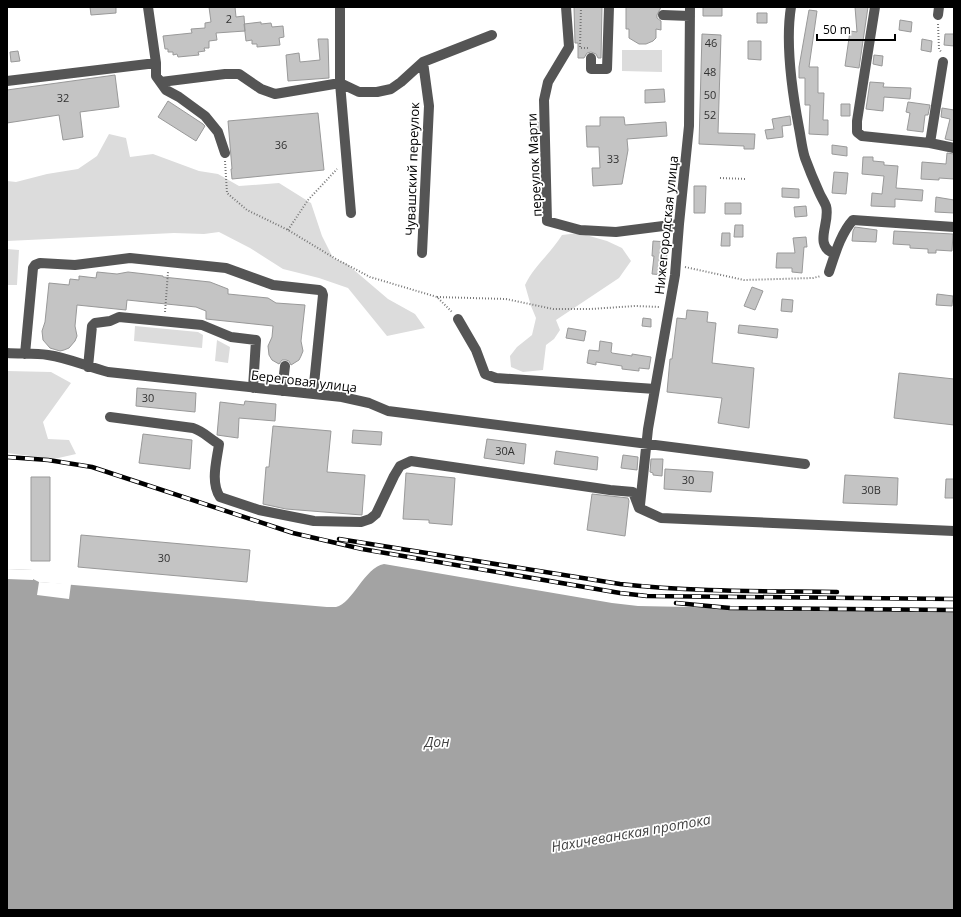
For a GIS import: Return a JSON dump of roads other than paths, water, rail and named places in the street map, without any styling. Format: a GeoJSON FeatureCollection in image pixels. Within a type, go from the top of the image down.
{"type":"FeatureCollection","features":[{"type":"Feature","properties":{"kind":"street"},"geometry":{"type":"LineString","coordinates":[[148,7],[156,63],[156,76],[166,90],[179,97],[205,116],[218,132],[225,152]]}},
{"type":"Feature","properties":{"kind":"street"},"geometry":{"type":"LineString","coordinates":[[340,7],[340,83],[351,213]]}},
{"type":"Feature","properties":{"kind":"street","name":"переулок Марти"},"geometry":{"type":"LineString","coordinates":[[566,7],[568,47],[548,82],[544,100],[547,221],[580,230],[616,232],[679,224]]}},
{"type":"Feature","properties":{"kind":"street"},"geometry":{"type":"LineString","coordinates":[[591,58],[591,69],[607,69],[609,7]]}},
{"type":"Feature","properties":{"kind":"street"},"geometry":{"type":"LineString","coordinates":[[791,7],[788,27],[788,41],[796,110],[805,157],[825,204],[827,213],[823,236],[824,245],[828,252],[835,254]]}},
{"type":"Feature","properties":{"kind":"street"},"geometry":{"type":"LineString","coordinates":[[875,7],[856,121],[857,132],[862,136],[930,143],[954,148]]}},
{"type":"Feature","properties":{"kind":"street"},"geometry":{"type":"LineString","coordinates":[[663,15],[690,11]]}},
{"type":"Feature","properties":{"kind":"street","name":"Нижегородская улица"},"geometry":{"type":"LineString","coordinates":[[639,508],[646,444],[676,266],[689,126],[690,11]]}},
{"type":"Feature","properties":{"kind":"street"},"geometry":{"type":"LineString","coordinates":[[161,82],[225,74],[239,74],[261,89],[275,94],[340,83],[359,92],[377,92],[391,88],[402,82],[423,62],[492,35]]}},
{"type":"Feature","properties":{"kind":"street","name":"Чувашский переулок"},"geometry":{"type":"LineString","coordinates":[[422,253],[429,106],[423,62]]}},
{"type":"Feature","properties":{"kind":"street"},"geometry":{"type":"LineString","coordinates":[[930,143],[943,62]]}},
{"type":"Feature","properties":{"kind":"street"},"geometry":{"type":"LineString","coordinates":[[7,81],[156,63]]}},
{"type":"Feature","properties":{"kind":"street"},"geometry":{"type":"LineString","coordinates":[[829,272],[835,254],[848,226],[854,220],[954,226]]}},
{"type":"Feature","properties":{"kind":"street"},"geometry":{"type":"LineString","coordinates":[[25,354],[33,268],[35,265],[40,263],[75,265],[124,258],[226,268],[273,285],[319,290],[322,292],[323,295],[313,394]]}},
{"type":"Feature","properties":{"kind":"street"},"geometry":{"type":"LineString","coordinates":[[88,367],[92,326],[95,323],[110,321],[119,316],[202,325],[231,337],[256,340],[253,388]]}},
{"type":"Feature","properties":{"kind":"street"},"geometry":{"type":"LineString","coordinates":[[458,319],[476,350],[485,374],[496,378],[655,389]]}},
{"type":"Feature","properties":{"kind":"street","name":"Береговая улица"},"geometry":{"type":"LineString","coordinates":[[7,353],[47,355],[58,354],[88,367],[108,372],[342,397],[369,403],[388,411],[805,464]]}},
{"type":"Feature","properties":{"kind":"street"},"geometry":{"type":"LineString","coordinates":[[282,391],[285,366]]}},
{"type":"Feature","properties":{"kind":"street"},"geometry":{"type":"LineString","coordinates":[[110,417],[200,430],[207,437],[219,444],[215,484],[216,491],[220,497],[259,510],[314,521],[361,522],[370,520],[376,514],[400,466],[411,461],[610,490],[633,492],[639,508],[661,518],[954,531]]}},
{"type":"Feature","properties":{"kind":"water","name":"Дон"},"geometry":{"type":"Polygon","coordinates":[[[384,564],[612,603],[638,606],[954,612],[954,910],[7,910],[7,569],[33,570],[33,579],[39,582],[336,607],[348,599],[370,572],[384,564]]]}},
{"type":"Feature","properties":{"kind":"railway"},"geometry":{"type":"LineString","coordinates":[[7,457],[48,460],[92,467],[293,533],[362,549],[620,593],[647,596],[954,599]]}},
{"type":"Feature","properties":{"kind":"railway"},"geometry":{"type":"LineString","coordinates":[[339,539],[647,587],[701,590],[837,592]]}},
{"type":"Feature","properties":{"kind":"railway"},"geometry":{"type":"LineString","coordinates":[[676,603],[730,608],[954,610]]}},
{"type":"Feature","properties":{"kind":"water label","name":"Нахичеванская протока"},"geometry":{"type":"Point","coordinates":[631,833]}}]}
